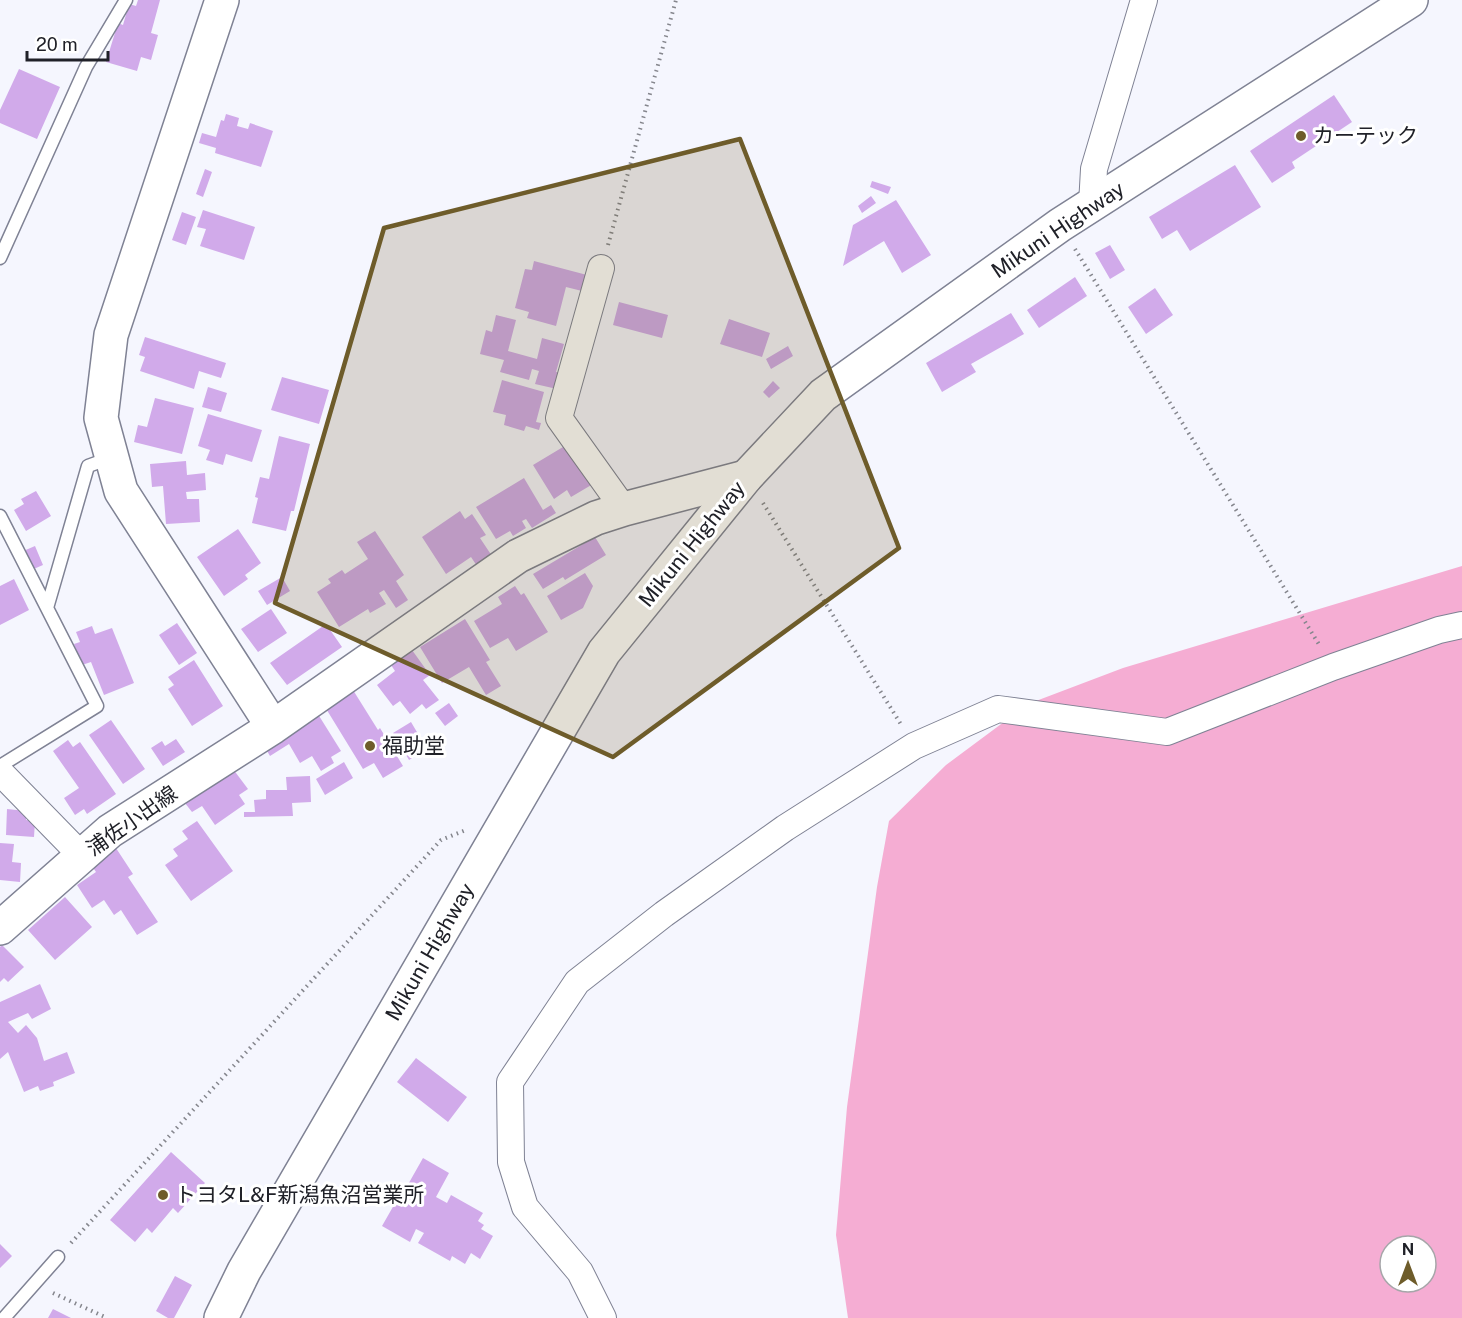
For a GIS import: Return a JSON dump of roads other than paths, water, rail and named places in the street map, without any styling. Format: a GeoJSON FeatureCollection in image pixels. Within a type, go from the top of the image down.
{"type":"FeatureCollection","features":[{"type":"Feature","properties":{"kind":"main road"},"geometry":{"type":"LineString","coordinates":[[222,0],[111,335],[101,418],[121,491],[273,727]]}},
{"type":"Feature","properties":{"kind":"main road","name":"Mikuni Highway"},"geometry":{"type":"LineString","coordinates":[[221,1318],[250,1261],[604,652],[746,477],[823,395],[1060,225],[1411,0]]}},
{"type":"Feature","properties":{"kind":"main road","name":"浦佐小出線"},"geometry":{"type":"LineString","coordinates":[[0,928],[110,831],[273,727],[518,556],[596,518],[746,477]]}},
{"type":"Feature","properties":{"kind":"street"},"geometry":{"type":"LineString","coordinates":[[1092,205],[1094,170],[1144,0]]}},
{"type":"Feature","properties":{"kind":"street"},"geometry":{"type":"LineString","coordinates":[[601,268],[559,418],[624,509]]}},
{"type":"Feature","properties":{"kind":"street"},"geometry":{"type":"LineString","coordinates":[[603,1318],[580,1272],[525,1207],[512,1162],[510,1082],[577,982],[664,914],[785,828],[914,746],[998,709],[1167,732],[1333,667],[1439,630],[1462,625]]}},
{"type":"Feature","properties":{"kind":"street"},"geometry":{"type":"LineString","coordinates":[[0,772],[82,856]]}},
{"type":"Feature","properties":{"kind":"lane"},"geometry":{"type":"LineString","coordinates":[[0,258],[86,67],[126,0]]}},
{"type":"Feature","properties":{"kind":"lane"},"geometry":{"type":"LineString","coordinates":[[47,608],[88,466],[112,457]]}},
{"type":"Feature","properties":{"kind":"lane"},"geometry":{"type":"LineString","coordinates":[[0,516],[97,706],[0,765]]}},
{"type":"Feature","properties":{"kind":"lane"},"geometry":{"type":"LineString","coordinates":[[4,1318],[58,1257]]}},
{"type":"Feature","properties":{"kind":"place","name":"カーテック"},"geometry":{"type":"Point","coordinates":[1301,136]}},
{"type":"Feature","properties":{"kind":"place","name":"福助堂"},"geometry":{"type":"Point","coordinates":[370,746]}},
{"type":"Feature","properties":{"kind":"place","name":"トヨタL&F新潟魚沼営業所"},"geometry":{"type":"Point","coordinates":[163,1195]}}]}
